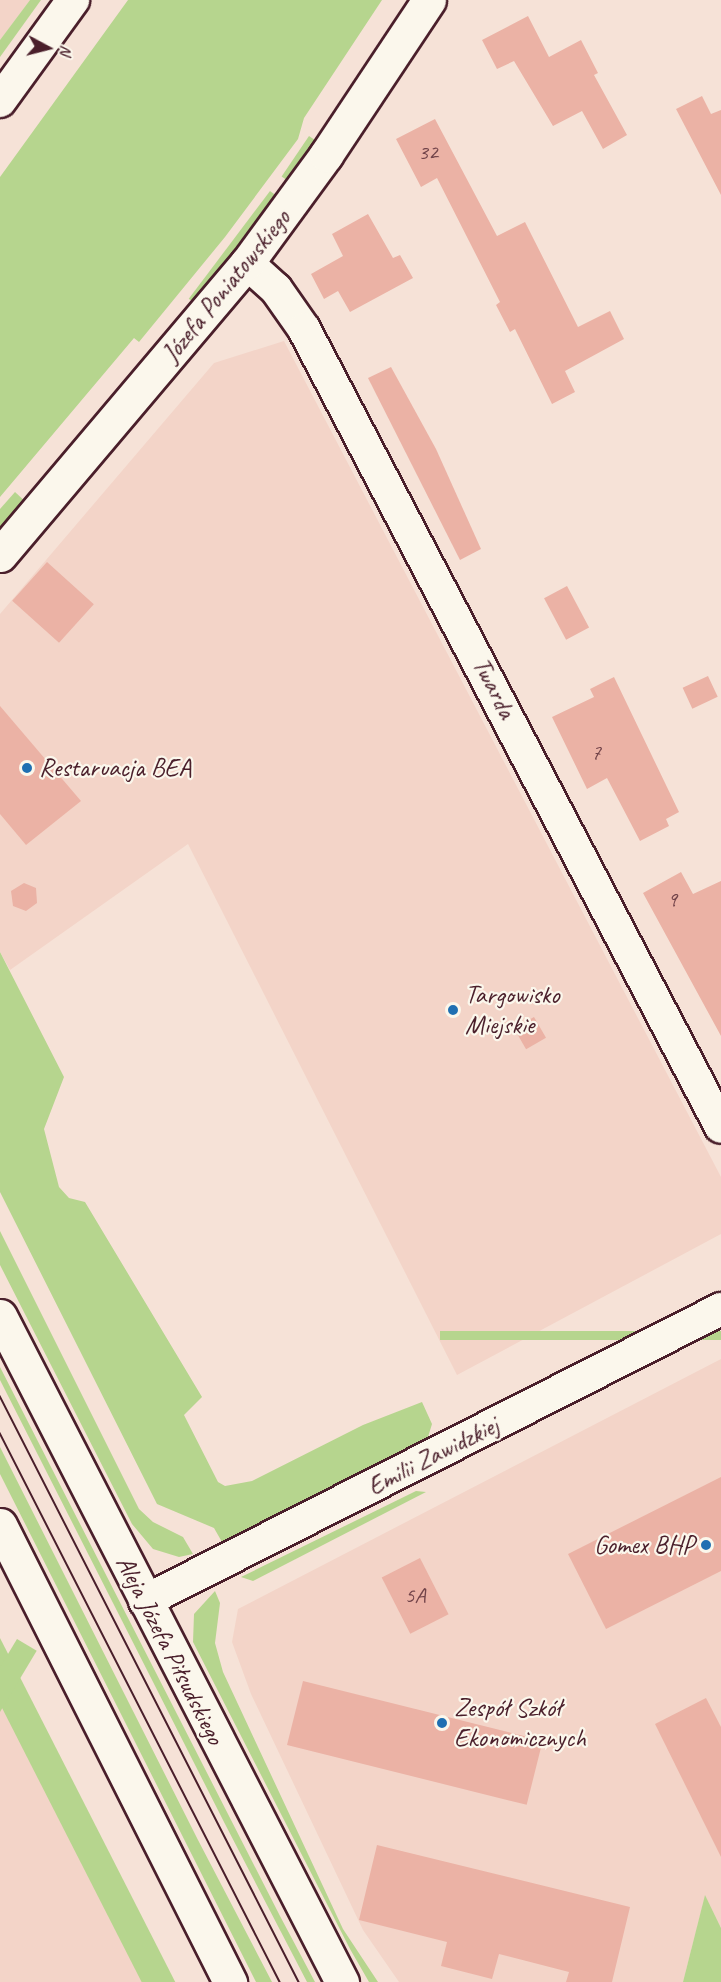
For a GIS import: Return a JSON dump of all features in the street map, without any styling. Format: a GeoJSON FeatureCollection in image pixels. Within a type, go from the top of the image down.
{"type":"FeatureCollection","features":[{"type":"Feature","properties":{"kind":"street"},"geometry":{"type":"LineString","coordinates":[[0,100],[73,0]]}},
{"type":"Feature","properties":{"kind":"street","name":"Józefa Poniatowskiego"},"geometry":{"type":"LineString","coordinates":[[0,555],[247,263],[326,155],[429,0]]}},
{"type":"Feature","properties":{"kind":"street","name":"Twarda"},"geometry":{"type":"LineString","coordinates":[[247,263],[276,289],[304,329],[721,1127]]}},
{"type":"Feature","properties":{"kind":"street","name":"Emilii Zawidzkiej"},"geometry":{"type":"LineString","coordinates":[[145,1601],[721,1309]]}},
{"type":"Feature","properties":{"kind":"street","name":"Aleja Józefa Piłsudskiego"},"geometry":{"type":"LineString","coordinates":[[0,1316],[342,1982]]}},
{"type":"Feature","properties":{"kind":"street"},"geometry":{"type":"LineString","coordinates":[[0,1525],[230,1982]]}},
{"type":"Feature","properties":{"kind":"shaded area"},"geometry":{"type":"Polygon","coordinates":[[[0,0],[30,0],[0,40],[0,0]]]}},
{"type":"Feature","properties":{"kind":"shaded area","name":"Targowisko Miejskie"},"geometry":{"type":"Polygon","coordinates":[[[284,341],[721,1177],[721,1234],[457,1375],[188,844],[10,970],[0,952],[0,614],[214,363],[284,341]]]}},
{"type":"Feature","properties":{"kind":"shaded area","name":"Zespół Szkół Ekonomicznych"},"geometry":{"type":"Polygon","coordinates":[[[721,1359],[721,1928],[705,1896],[683,1982],[399,1982],[363,1930],[251,1694],[232,1642],[238,1609],[721,1359]]]}},
{"type":"Feature","properties":{"kind":"shaded area"},"geometry":{"type":"Polygon","coordinates":[[[0,1668],[158,1982],[0,1982],[0,1668]]]}},
{"type":"Feature","properties":{"kind":"green space"},"geometry":{"type":"Polygon","coordinates":[[[30,0],[41,0],[0,57],[0,40],[30,0]]]}},
{"type":"Feature","properties":{"kind":"green space"},"geometry":{"type":"Polygon","coordinates":[[[128,0],[382,0],[304,118],[298,139],[225,237],[139,342],[134,338],[0,497],[0,177],[128,0]]]}},
{"type":"Feature","properties":{"kind":"green space"},"geometry":{"type":"Polygon","coordinates":[[[309,136],[318,142],[291,183],[282,177],[309,136]]]}},
{"type":"Feature","properties":{"kind":"green space"},"geometry":{"type":"Polygon","coordinates":[[[270,191],[278,197],[197,305],[189,299],[270,191]]]}},
{"type":"Feature","properties":{"kind":"green space"},"geometry":{"type":"Polygon","coordinates":[[[15,492],[28,504],[0,532],[0,509],[15,492]]]}},
{"type":"Feature","properties":{"kind":"green space"},"geometry":{"type":"Polygon","coordinates":[[[0,952],[64,1077],[44,1129],[59,1187],[69,1198],[85,1202],[202,1397],[184,1415],[218,1482],[225,1486],[252,1481],[363,1425],[422,1402],[432,1424],[428,1437],[222,1542],[214,1528],[157,1504],[0,1192],[0,952]]]}},
{"type":"Feature","properties":{"kind":"green space"},"geometry":{"type":"Polygon","coordinates":[[[0,1231],[139,1509],[153,1522],[183,1537],[193,1554],[179,1557],[153,1549],[132,1524],[0,1265],[0,1231]]]}},
{"type":"Feature","properties":{"kind":"green space"},"geometry":{"type":"Polygon","coordinates":[[[440,1331],[721,1331],[721,1340],[440,1340],[440,1331]]]}},
{"type":"Feature","properties":{"kind":"green space"},"geometry":{"type":"Polygon","coordinates":[[[0,1367],[315,1982],[307,1982],[225,1824],[0,1380],[0,1367]]]}},
{"type":"Feature","properties":{"kind":"green space"},"geometry":{"type":"Polygon","coordinates":[[[0,1447],[272,1982],[256,1982],[0,1474],[0,1447]]]}},
{"type":"Feature","properties":{"kind":"green space"},"geometry":{"type":"Polygon","coordinates":[[[416,1491],[426,1492],[253,1581],[241,1577],[416,1491]]]}},
{"type":"Feature","properties":{"kind":"green space"},"geometry":{"type":"Polygon","coordinates":[[[215,1591],[220,1603],[215,1643],[223,1672],[343,1929],[378,1982],[369,1982],[350,1949],[193,1642],[194,1614],[215,1591]]]}},
{"type":"Feature","properties":{"kind":"green space"},"geometry":{"type":"Polygon","coordinates":[[[0,1638],[175,1982],[142,1982],[0,1704],[0,1638]]]}},
{"type":"Feature","properties":{"kind":"green space"},"geometry":{"type":"Polygon","coordinates":[[[17,1639],[37,1651],[0,1712],[0,1667],[17,1639]]]}},
{"type":"Feature","properties":{"kind":"green space"},"geometry":{"type":"Polygon","coordinates":[[[705,1895],[721,1928],[721,1982],[683,1982],[705,1895]]]}},
{"type":"Feature","properties":{"kind":"building"},"geometry":{"type":"Polygon","coordinates":[[[528,16],[549,57],[581,40],[598,73],[594,75],[627,135],[603,149],[582,111],[553,126],[514,61],[497,69],[482,40],[528,16]]]}},
{"type":"Feature","properties":{"kind":"building"},"geometry":{"type":"Polygon","coordinates":[[[702,96],[711,114],[721,110],[721,195],[676,109],[702,96]]]}},
{"type":"Feature","properties":{"kind":"building"},"geometry":{"type":"Polygon","coordinates":[[[435,119],[497,236],[525,222],[578,327],[610,311],[624,339],[565,371],[575,392],[552,404],[515,329],[510,332],[496,305],[500,302],[437,178],[421,187],[396,139],[435,119]]]}},
{"type":"Feature","properties":{"kind":"building"},"geometry":{"type":"Polygon","coordinates":[[[368,214],[393,258],[400,255],[413,278],[350,312],[338,291],[324,299],[311,274],[343,256],[332,234],[368,214]]]}},
{"type":"Feature","properties":{"kind":"building"},"geometry":{"type":"Polygon","coordinates":[[[391,367],[436,449],[481,549],[460,560],[368,378],[391,367]]]}},
{"type":"Feature","properties":{"kind":"building"},"geometry":{"type":"Polygon","coordinates":[[[47,562],[94,604],[59,643],[12,601],[47,562]]]}},
{"type":"Feature","properties":{"kind":"building"},"geometry":{"type":"Polygon","coordinates":[[[567,586],[589,627],[566,640],[544,598],[567,586]]]}},
{"type":"Feature","properties":{"kind":"building"},"geometry":{"type":"Polygon","coordinates":[[[708,676],[718,697],[692,709],[683,688],[708,676]]]}},
{"type":"Feature","properties":{"kind":"building"},"geometry":{"type":"Polygon","coordinates":[[[614,677],[679,812],[666,819],[669,826],[640,841],[607,778],[587,789],[552,717],[594,697],[590,689],[614,677]]]}},
{"type":"Feature","properties":{"kind":"building","name":"Restaruacja BEA"},"geometry":{"type":"Polygon","coordinates":[[[0,706],[81,801],[26,845],[0,814],[0,706]]]}},
{"type":"Feature","properties":{"kind":"building"},"geometry":{"type":"Polygon","coordinates":[[[681,872],[693,894],[721,881],[721,1036],[643,893],[681,872]]]}},
{"type":"Feature","properties":{"kind":"building"},"geometry":{"type":"Polygon","coordinates":[[[24,883],[36,888],[37,903],[26,911],[13,906],[11,891],[24,883]]]}},
{"type":"Feature","properties":{"kind":"building"},"geometry":{"type":"Polygon","coordinates":[[[534,1017],[546,1038],[526,1049],[514,1028],[534,1017]]]}},
{"type":"Feature","properties":{"kind":"building"},"geometry":{"type":"Polygon","coordinates":[[[721,1477],[721,1571],[606,1629],[568,1554],[721,1477]]]}},
{"type":"Feature","properties":{"kind":"building"},"geometry":{"type":"Polygon","coordinates":[[[420,1558],[449,1614],[410,1634],[382,1578],[420,1558]]]}},
{"type":"Feature","properties":{"kind":"building"},"geometry":{"type":"Polygon","coordinates":[[[303,1681],[543,1741],[527,1805],[287,1745],[303,1681]]]}},
{"type":"Feature","properties":{"kind":"building"},"geometry":{"type":"Polygon","coordinates":[[[706,1698],[721,1727],[721,1857],[655,1724],[706,1698]]]}},
{"type":"Feature","properties":{"kind":"building"},"geometry":{"type":"Polygon","coordinates":[[[377,1845],[630,1907],[612,1982],[566,1982],[569,1972],[499,1954],[492,1979],[441,1966],[447,1942],[359,1920],[377,1845]]]}},
{"type":"Feature","properties":{"kind":"tram line"},"geometry":{"type":"LineString","coordinates":[[0,1396],[299,1982]]}},
{"type":"Feature","properties":{"kind":"tram line"},"geometry":{"type":"LineString","coordinates":[[0,1433],[280,1982]]}},
{"type":"Feature","properties":{"kind":"place","name":"Restaruacja BEA"},"geometry":{"type":"Point","coordinates":[27,768]}},
{"type":"Feature","properties":{"kind":"place","name":"Targowisko Miejskie"},"geometry":{"type":"Point","coordinates":[453,1010]}},
{"type":"Feature","properties":{"kind":"place","name":"Gomex BHP"},"geometry":{"type":"Point","coordinates":[706,1545]}},
{"type":"Feature","properties":{"kind":"place","name":"Zespół Szkół Ekonomicznych"},"geometry":{"type":"Point","coordinates":[442,1723]}}]}
